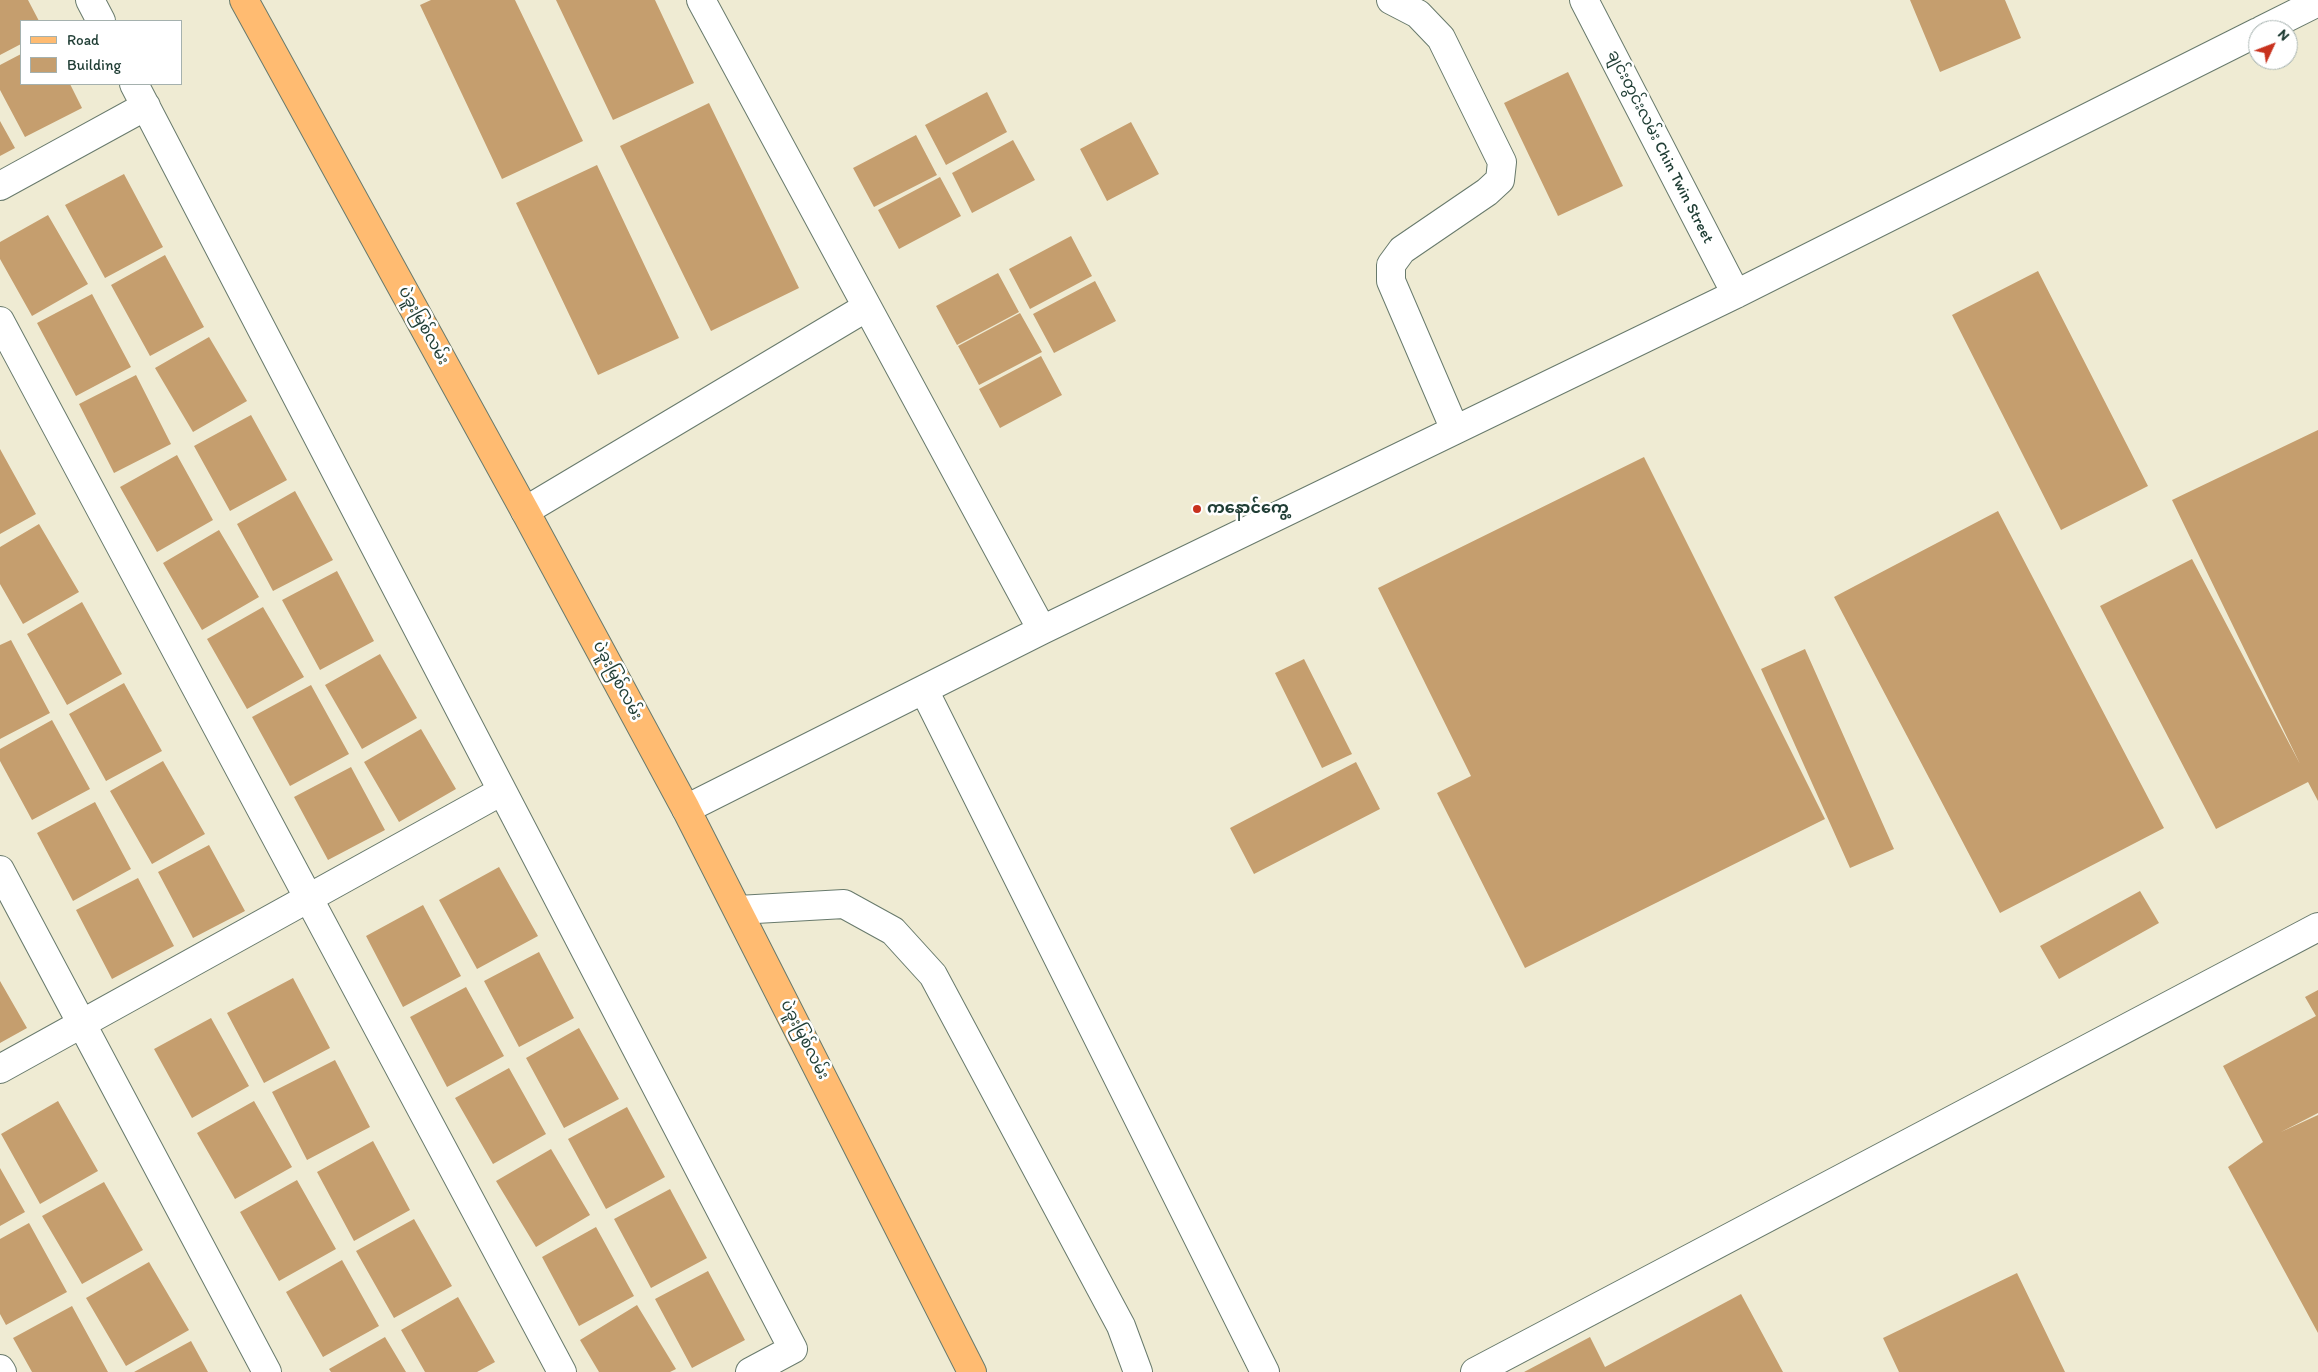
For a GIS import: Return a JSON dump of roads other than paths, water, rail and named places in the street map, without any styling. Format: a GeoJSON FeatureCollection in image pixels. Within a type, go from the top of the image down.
{"type":"FeatureCollection","features":[{"type":"Feature","properties":{"kind":"main road","name":"ပဲခူးမြစ်လမ်း"},"geometry":{"type":"LineString","coordinates":[[244,0],[525,510],[686,809],[972,1372]]}},
{"type":"Feature","properties":{"kind":"street"},"geometry":{"type":"LineString","coordinates":[[90,0],[100,20]]}},
{"type":"Feature","properties":{"kind":"street"},"geometry":{"type":"LineString","coordinates":[[701,0],[1042,630]]}},
{"type":"Feature","properties":{"kind":"street"},"geometry":{"type":"LineString","coordinates":[[1391,0],[1418,14],[1440,38],[1502,162],[1500,180],[1494,186],[1402,250],[1391,265],[1391,281],[1455,430]]}},
{"type":"Feature","properties":{"kind":"street","name":"ချင်းတွင်းလမ်း Chin Twin Street"},"geometry":{"type":"LineString","coordinates":[[1584,0],[1736,294]]}},
{"type":"Feature","properties":{"kind":"street"},"geometry":{"type":"LineString","coordinates":[[2285,20],[2316,7]]}},
{"type":"Feature","properties":{"kind":"street"},"geometry":{"type":"LineString","coordinates":[[686,809],[1042,630],[1736,294],[2248,37]]}},
{"type":"Feature","properties":{"kind":"street"},"geometry":{"type":"LineString","coordinates":[[0,186],[140,95],[793,1349],[750,1372]]}},
{"type":"Feature","properties":{"kind":"street"},"geometry":{"type":"LineString","coordinates":[[525,510],[867,307]]}},
{"type":"Feature","properties":{"kind":"street"},"geometry":{"type":"LineString","coordinates":[[0,321],[562,1372]]}},
{"type":"Feature","properties":{"kind":"street"},"geometry":{"type":"LineString","coordinates":[[924,690],[1265,1372]]}},
{"type":"Feature","properties":{"kind":"street"},"geometry":{"type":"LineString","coordinates":[[0,1069],[502,791]]}},
{"type":"Feature","properties":{"kind":"street"},"geometry":{"type":"LineString","coordinates":[[0,870],[266,1372]]}},
{"type":"Feature","properties":{"kind":"street"},"geometry":{"type":"LineString","coordinates":[[738,910],[844,904],[893,931],[933,975],[1121,1326],[1138,1372]]}},
{"type":"Feature","properties":{"kind":"street"},"geometry":{"type":"LineString","coordinates":[[1475,1372],[2318,927]]}},
{"type":"Feature","properties":{"kind":"place","name":"ကနောင်ကွေ့"},"geometry":{"type":"Point","coordinates":[1197,509]}}]}
